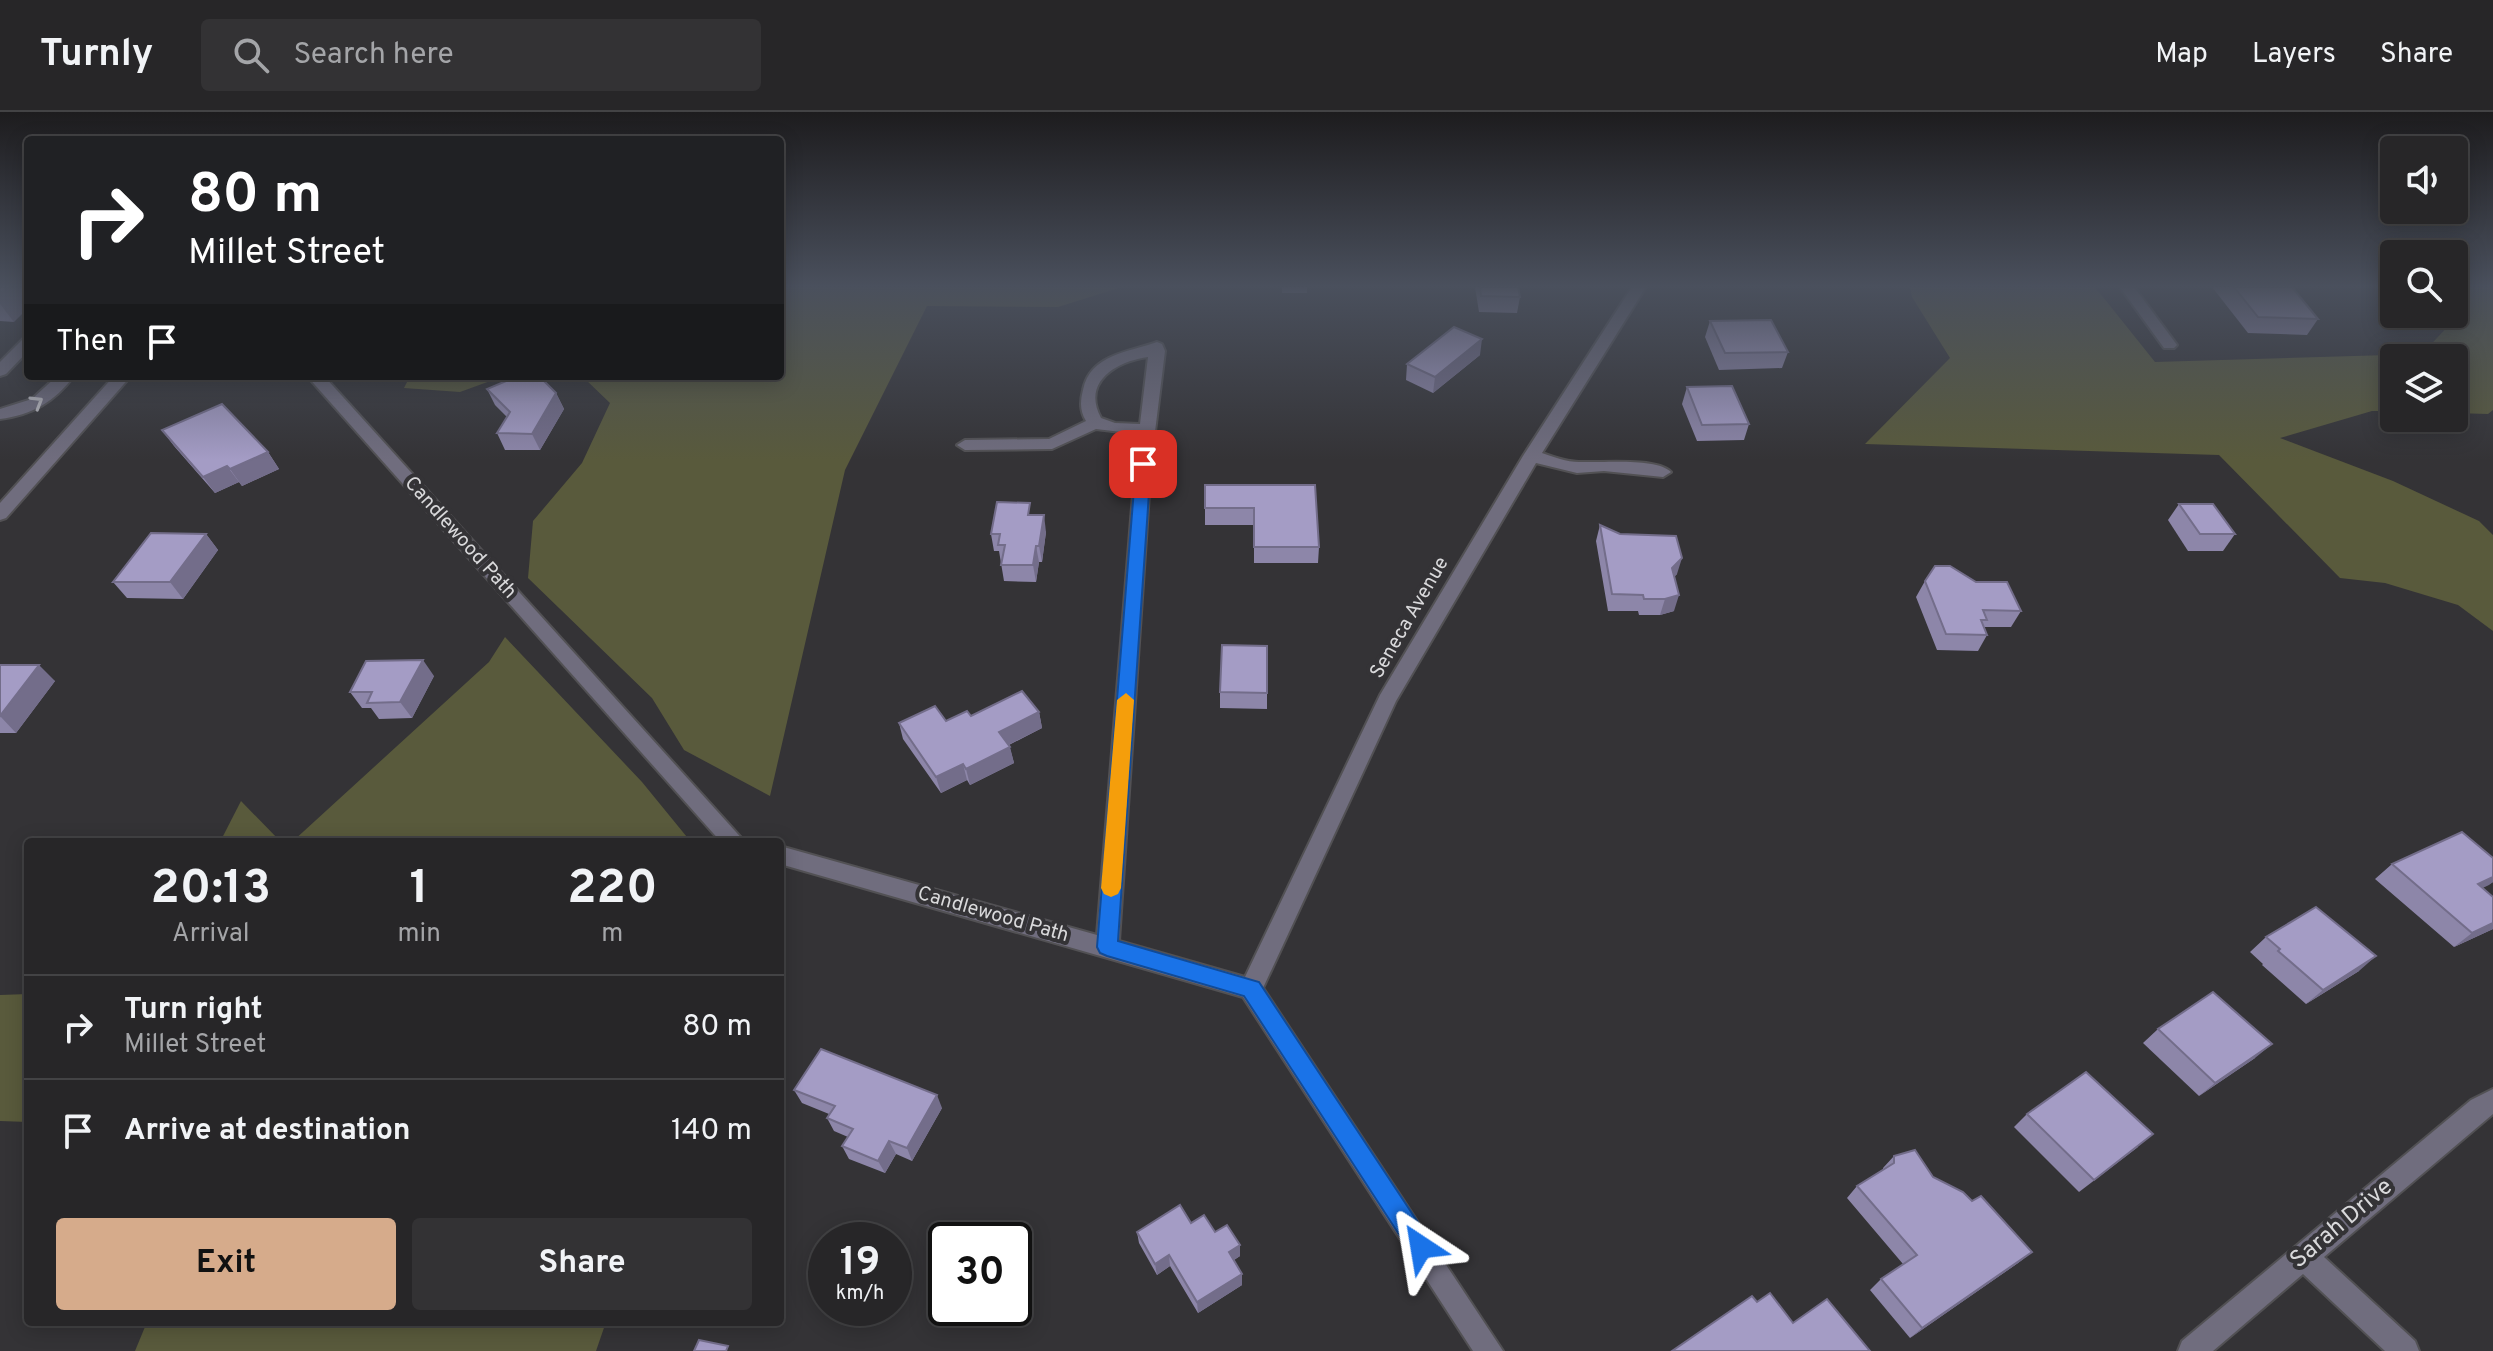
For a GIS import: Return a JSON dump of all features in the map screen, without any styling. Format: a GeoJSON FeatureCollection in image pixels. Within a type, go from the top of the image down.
{"type":"FeatureCollection","features":[{"type":"Feature","properties":{"kind":"street","name":"Seneca Avenue"},"geometry":{"type":"LineString","coordinates":[[1251,989],[1387,700],[1531,456],[1602,345]]}},
{"type":"Feature","properties":{"kind":"street"},"geometry":{"type":"LineString","coordinates":[[0,371],[24,346]]}},
{"type":"Feature","properties":{"kind":"street"},"geometry":{"type":"LineString","coordinates":[[1107,947],[1157,349],[1113,360],[1094,375],[1088,405],[1097,422],[1107,427],[1148,429]]}},
{"type":"Feature","properties":{"kind":"street"},"geometry":{"type":"LineString","coordinates":[[0,414],[19,412],[43,401],[62,380]]}},
{"type":"Feature","properties":{"kind":"street"},"geometry":{"type":"LineString","coordinates":[[0,514],[119,380]]}},
{"type":"Feature","properties":{"kind":"street","name":"Candlewood Path"},"geometry":{"type":"LineString","coordinates":[[319,380],[730,838]]}},
{"type":"Feature","properties":{"kind":"street"},"geometry":{"type":"LineString","coordinates":[[965,445],[1052,444],[1097,422]]}},
{"type":"Feature","properties":{"kind":"street"},"geometry":{"type":"LineString","coordinates":[[1531,456],[1577,468],[1604,466],[1663,472]]}},
{"type":"Feature","properties":{"kind":"street","name":"Candlewood Path"},"geometry":{"type":"LineString","coordinates":[[784,856],[1251,989]]}},
{"type":"Feature","properties":{"kind":"street"},"geometry":{"type":"LineString","coordinates":[[1251,989],[1489,1351]]}},
{"type":"Feature","properties":{"kind":"street","name":"Sarah Drive"},"geometry":{"type":"LineString","coordinates":[[2192,1351],[2480,1108],[2493,1101]]}},
{"type":"Feature","properties":{"kind":"street"},"geometry":{"type":"LineString","coordinates":[[2303,1256],[2405,1351]]}},
{"type":"Feature","properties":{"kind":"green space"},"geometry":{"type":"Polygon","coordinates":[[[784,345],[908,345],[845,470],[770,796],[684,750],[652,698],[528,578],[533,521],[582,463],[610,403],[586,380],[784,380],[784,345]]]}},
{"type":"Feature","properties":{"kind":"green space"},"geometry":{"type":"Polygon","coordinates":[[[1942,345],[2141,345],[2155,362],[2380,355],[2380,411],[2280,438],[2393,481],[2479,521],[2493,535],[2493,631],[2458,605],[2385,583],[2340,578],[2219,455],[1865,444],[1950,358],[1942,345]]]}},
{"type":"Feature","properties":{"kind":"green space"},"geometry":{"type":"Polygon","coordinates":[[[2468,345],[2493,345],[2493,410],[2488,414],[2468,413],[2468,345]]]}},
{"type":"Feature","properties":{"kind":"green space"},"geometry":{"type":"Polygon","coordinates":[[[408,380],[493,380],[460,392],[404,388],[408,380]]]}},
{"type":"Feature","properties":{"kind":"green space"},"geometry":{"type":"Polygon","coordinates":[[[505,637],[642,782],[688,838],[296,838],[489,662],[505,637]]]}},
{"type":"Feature","properties":{"kind":"green space"},"geometry":{"type":"Polygon","coordinates":[[[241,801],[277,838],[222,838],[241,801]]]}},
{"type":"Feature","properties":{"kind":"green space"},"geometry":{"type":"Polygon","coordinates":[[[24,994],[24,1122],[0,1121],[0,995],[24,994]]]}},
{"type":"Feature","properties":{"kind":"green space"},"geometry":{"type":"Polygon","coordinates":[[[145,1326],[605,1326],[596,1351],[135,1351],[145,1326]]]}},
{"type":"Feature","properties":{"kind":"building"},"geometry":{"type":"Polygon","coordinates":[[[1431,345],[1475,345],[1435,377],[1407,364],[1431,345]]]}},
{"type":"Feature","properties":{"kind":"building"},"geometry":{"type":"Polygon","coordinates":[[[1721,345],[1784,345],[1788,352],[1725,353],[1721,345]]]}},
{"type":"Feature","properties":{"kind":"building"},"geometry":{"type":"Polygon","coordinates":[[[508,380],[543,380],[556,393],[532,434],[497,433],[510,412],[487,389],[508,380]]]}},
{"type":"Feature","properties":{"kind":"building"},"geometry":{"type":"Polygon","coordinates":[[[1732,386],[1749,424],[1702,425],[1687,387],[1732,386]]]}},
{"type":"Feature","properties":{"kind":"building"},"geometry":{"type":"Polygon","coordinates":[[[222,404],[268,452],[203,477],[162,430],[222,404]]]}},
{"type":"Feature","properties":{"kind":"building"},"geometry":{"type":"Polygon","coordinates":[[[1205,485],[1315,485],[1319,547],[1254,547],[1254,508],[1205,508],[1205,485]]]}},
{"type":"Feature","properties":{"kind":"building"},"geometry":{"type":"Polygon","coordinates":[[[997,502],[1030,503],[1028,515],[1044,515],[1033,565],[1001,565],[1005,545],[998,545],[1000,534],[991,534],[997,502]]]}},
{"type":"Feature","properties":{"kind":"building"},"geometry":{"type":"Polygon","coordinates":[[[2179,504],[2213,504],[2235,534],[2200,534],[2179,504]]]}},
{"type":"Feature","properties":{"kind":"building"},"geometry":{"type":"Polygon","coordinates":[[[1600,525],[1620,534],[1676,536],[1682,558],[1672,568],[1679,595],[1644,599],[1643,595],[1612,594],[1600,525]]]}},
{"type":"Feature","properties":{"kind":"building"},"geometry":{"type":"Polygon","coordinates":[[[151,533],[206,534],[170,582],[113,582],[151,533]]]}},
{"type":"Feature","properties":{"kind":"building"},"geometry":{"type":"Polygon","coordinates":[[[1935,566],[1950,566],[1976,582],[2007,582],[2021,611],[1983,610],[1987,620],[1981,620],[1987,635],[1946,634],[1925,581],[1935,566]]]}},
{"type":"Feature","properties":{"kind":"building"},"geometry":{"type":"Polygon","coordinates":[[[1222,645],[1267,646],[1267,693],[1220,692],[1222,645]]]}},
{"type":"Feature","properties":{"kind":"building"},"geometry":{"type":"Polygon","coordinates":[[[423,660],[400,702],[367,703],[372,692],[350,692],[366,661],[423,660]]]}},
{"type":"Feature","properties":{"kind":"building"},"geometry":{"type":"Polygon","coordinates":[[[0,665],[39,665],[0,716],[0,665]]]}},
{"type":"Feature","properties":{"kind":"building"},"geometry":{"type":"Polygon","coordinates":[[[1022,691],[1039,712],[999,732],[1010,747],[966,769],[963,764],[936,777],[899,723],[935,706],[946,721],[967,711],[971,716],[1022,691]]]}},
{"type":"Feature","properties":{"kind":"building"},"geometry":{"type":"Polygon","coordinates":[[[2462,832],[2493,858],[2493,877],[2478,884],[2493,897],[2493,923],[2472,933],[2392,864],[2462,832]]]}},
{"type":"Feature","properties":{"kind":"building"},"geometry":{"type":"Polygon","coordinates":[[[2316,907],[2376,956],[2323,990],[2266,937],[2316,907]]]}},
{"type":"Feature","properties":{"kind":"building"},"geometry":{"type":"Polygon","coordinates":[[[2213,992],[2272,1044],[2215,1083],[2158,1029],[2213,992]]]}},
{"type":"Feature","properties":{"kind":"building"},"geometry":{"type":"Polygon","coordinates":[[[821,1049],[937,1095],[907,1148],[889,1141],[878,1161],[842,1146],[853,1129],[827,1118],[835,1106],[794,1090],[821,1049]]]}},
{"type":"Feature","properties":{"kind":"building"},"geometry":{"type":"Polygon","coordinates":[[[2086,1072],[2153,1134],[2094,1180],[2027,1114],[2086,1072]]]}},
{"type":"Feature","properties":{"kind":"building"},"geometry":{"type":"Polygon","coordinates":[[[1915,1150],[1933,1177],[1963,1192],[1972,1201],[1981,1196],[2032,1252],[1922,1328],[1881,1279],[1917,1255],[1857,1186],[1894,1163],[1894,1156],[1915,1150]]]}},
{"type":"Feature","properties":{"kind":"building"},"geometry":{"type":"Polygon","coordinates":[[[1180,1205],[1191,1223],[1204,1215],[1215,1232],[1227,1225],[1240,1245],[1229,1252],[1242,1274],[1197,1302],[1169,1255],[1155,1264],[1137,1232],[1180,1205]]]}},
{"type":"Feature","properties":{"kind":"building"},"geometry":{"type":"Polygon","coordinates":[[[1770,1293],[1793,1323],[1827,1299],[1870,1351],[1672,1351],[1752,1296],[1757,1302],[1770,1293]]]}},
{"type":"Feature","properties":{"kind":"building"},"geometry":{"type":"Polygon","coordinates":[[[699,1340],[728,1346],[726,1351],[694,1351],[699,1340]]]}},
{"type":"Feature","properties":{"kind":"slow traffic"},"geometry":{"type":"LineString","coordinates":[[1111,888],[1126,700]]}},
{"type":"Feature","properties":{"kind":"route"},"geometry":{"type":"LineString","coordinates":[[1143,464],[1107,947],[1251,989],[1421,1247]]}}]}
